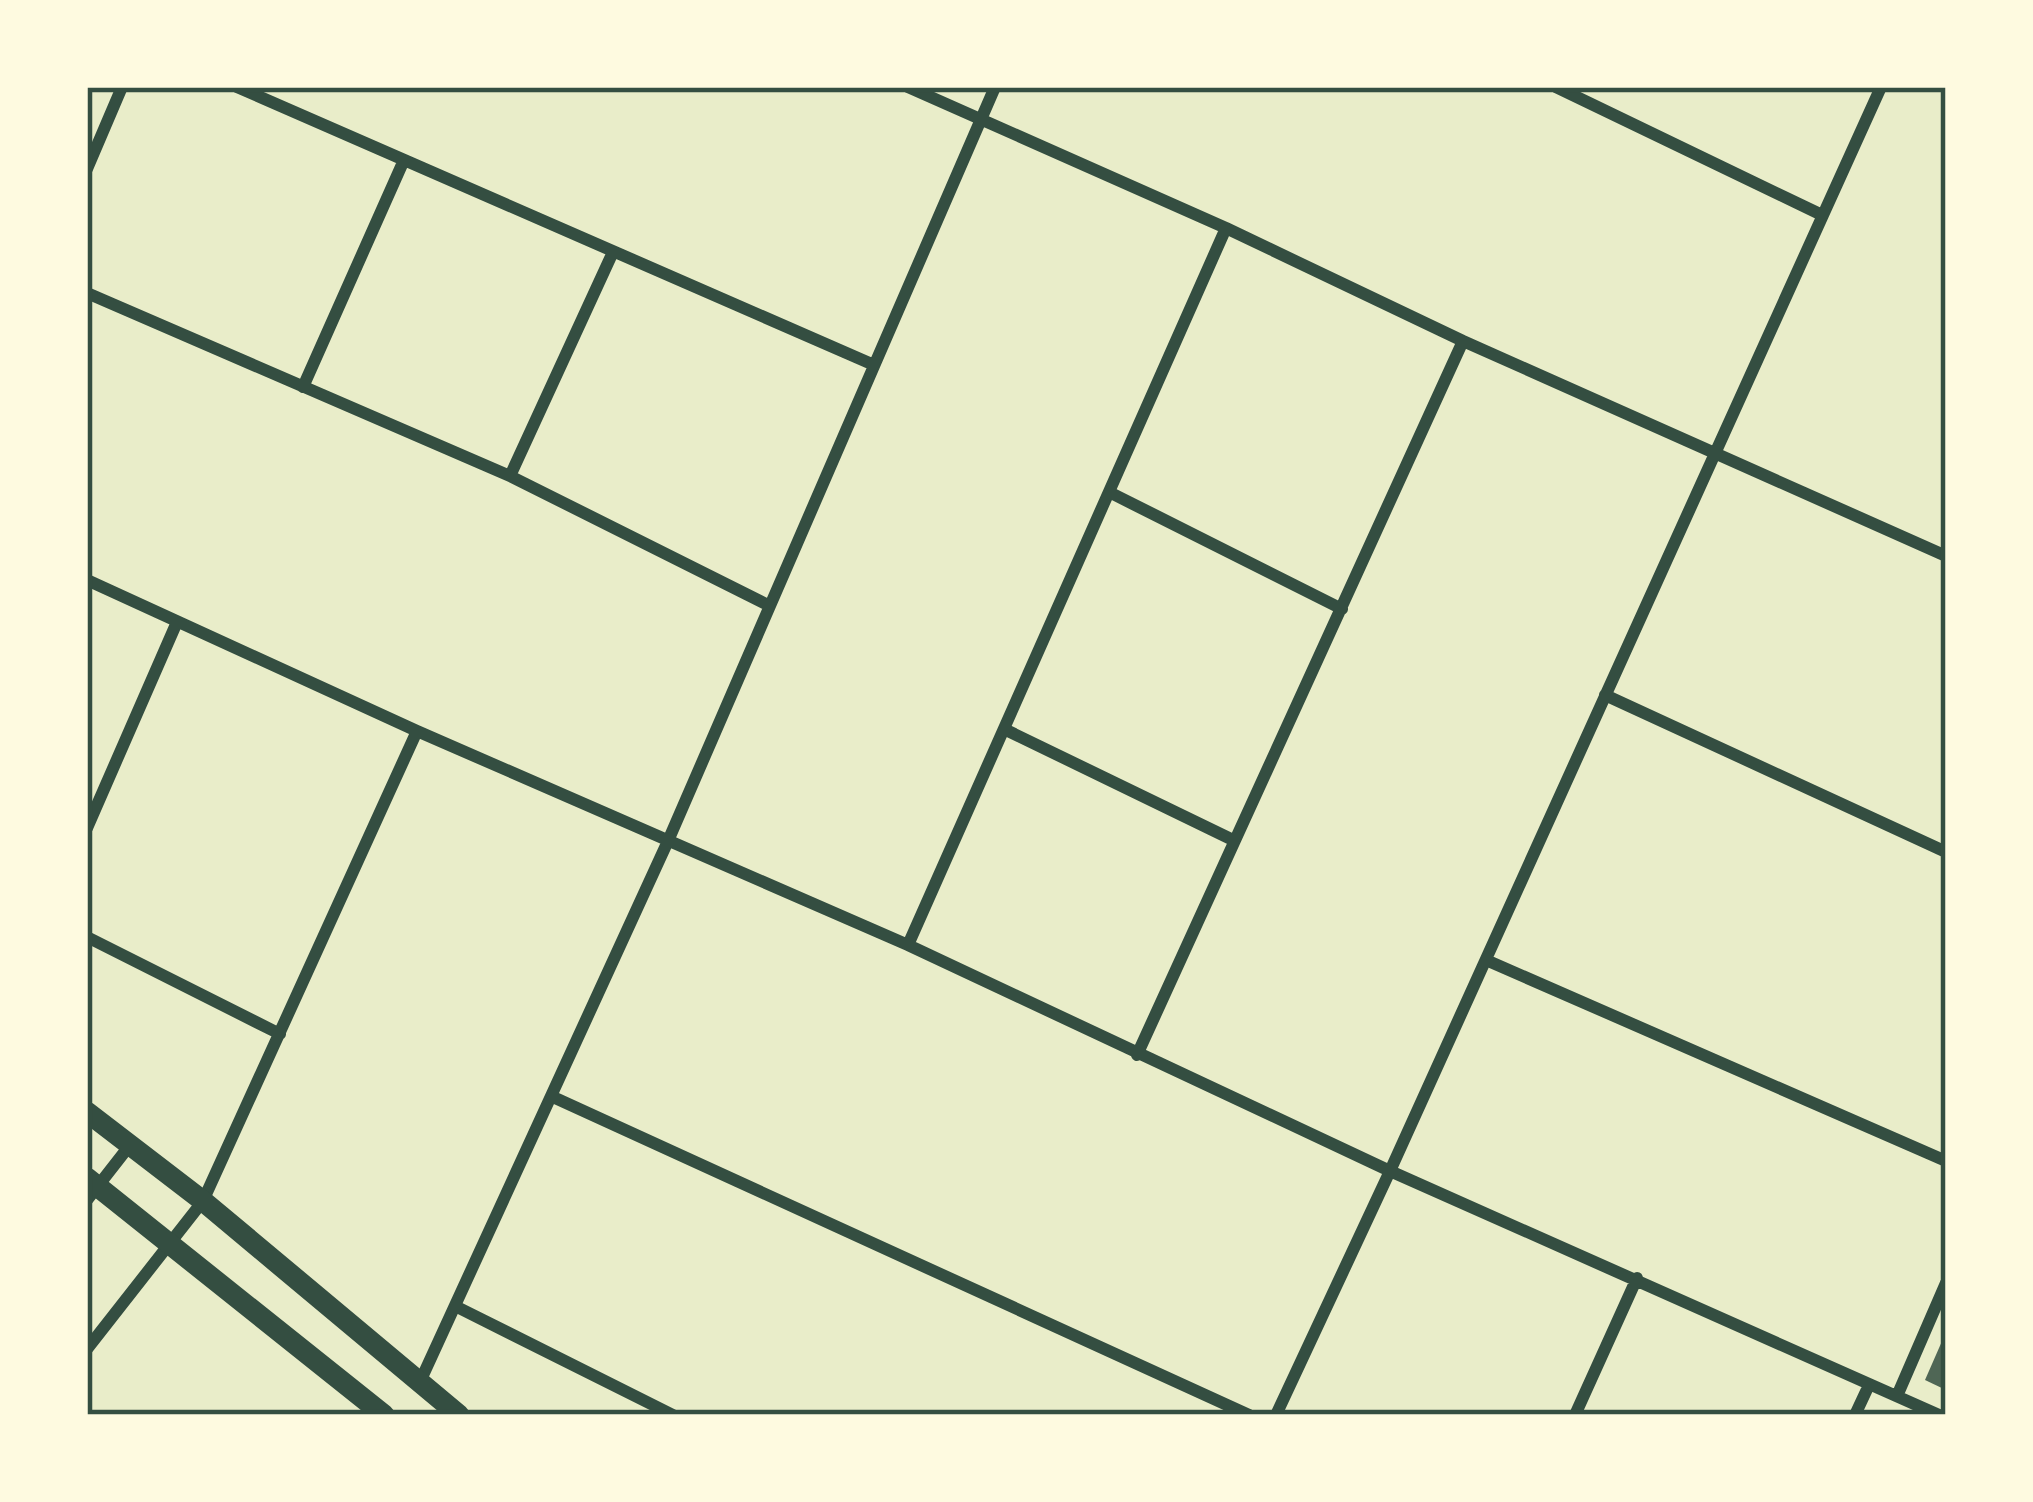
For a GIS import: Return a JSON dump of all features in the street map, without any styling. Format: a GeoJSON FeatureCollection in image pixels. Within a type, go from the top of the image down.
{"type":"FeatureCollection","features":[{"type":"Feature","properties":{"kind":"street"},"geometry":{"type":"LineString","coordinates":[[87,169],[122,87]]}},
{"type":"Feature","properties":{"kind":"street"},"geometry":{"type":"LineString","coordinates":[[237,87],[874,365]]}},
{"type":"Feature","properties":{"kind":"street"},"geometry":{"type":"LineString","coordinates":[[908,87],[1946,556]]}},
{"type":"Feature","properties":{"kind":"street"},"geometry":{"type":"LineString","coordinates":[[419,1384],[668,841],[995,87]]}},
{"type":"Feature","properties":{"kind":"street"},"geometry":{"type":"LineString","coordinates":[[1556,87],[1574,91],[1822,215]]}},
{"type":"Feature","properties":{"kind":"street"},"geometry":{"type":"LineString","coordinates":[[1276,1415],[1881,87]]}},
{"type":"Feature","properties":{"kind":"street"},"geometry":{"type":"LineString","coordinates":[[303,387],[404,160]]}},
{"type":"Feature","properties":{"kind":"street"},"geometry":{"type":"LineString","coordinates":[[908,945],[1226,228]]}},
{"type":"Feature","properties":{"kind":"street"},"geometry":{"type":"LineString","coordinates":[[510,476],[613,252]]}},
{"type":"Feature","properties":{"kind":"street"},"geometry":{"type":"LineString","coordinates":[[87,293],[510,476],[768,604]]}},
{"type":"Feature","properties":{"kind":"street"},"geometry":{"type":"LineString","coordinates":[[1137,1055],[1463,341]]}},
{"type":"Feature","properties":{"kind":"street"},"geometry":{"type":"LineString","coordinates":[[1109,492],[1342,609]]}},
{"type":"Feature","properties":{"kind":"street"},"geometry":{"type":"LineString","coordinates":[[87,580],[908,945],[1390,1171],[1940,1415]]}},
{"type":"Feature","properties":{"kind":"street"},"geometry":{"type":"LineString","coordinates":[[87,828],[177,622]]}},
{"type":"Feature","properties":{"kind":"street"},"geometry":{"type":"LineString","coordinates":[[1605,695],[1946,853]]}},
{"type":"Feature","properties":{"kind":"street"},"geometry":{"type":"LineString","coordinates":[[87,1349],[203,1202],[417,730]]}},
{"type":"Feature","properties":{"kind":"street"},"geometry":{"type":"LineString","coordinates":[[1004,730],[1233,840]]}},
{"type":"Feature","properties":{"kind":"street"},"geometry":{"type":"LineString","coordinates":[[87,937],[280,1034]]}},
{"type":"Feature","properties":{"kind":"street"},"geometry":{"type":"LineString","coordinates":[[1486,960],[1946,1161]]}},
{"type":"Feature","properties":{"kind":"street"},"geometry":{"type":"LineString","coordinates":[[553,1097],[1249,1415]]}},
{"type":"Feature","properties":{"kind":"street"},"geometry":{"type":"LineString","coordinates":[[87,1112],[459,1415]]}},
{"type":"Feature","properties":{"kind":"street"},"geometry":{"type":"LineString","coordinates":[[130,1145],[90,1188],[169,1241],[384,1415]]}},
{"type":"Feature","properties":{"kind":"street"},"geometry":{"type":"LineString","coordinates":[[1575,1415],[1637,1278]]}},
{"type":"Feature","properties":{"kind":"street"},"geometry":{"type":"LineString","coordinates":[[1897,1396],[1946,1283]]}},
{"type":"Feature","properties":{"kind":"street"},"geometry":{"type":"LineString","coordinates":[[455,1306],[674,1415]]}},
{"type":"Feature","properties":{"kind":"street"},"geometry":{"type":"LineString","coordinates":[[1855,1415],[1869,1384]]}},
{"type":"Feature","properties":{"kind":"building"},"geometry":{"type":"Polygon","coordinates":[[[1946,1332],[1946,1390],[1925,1380],[1946,1332]]]}}]}
